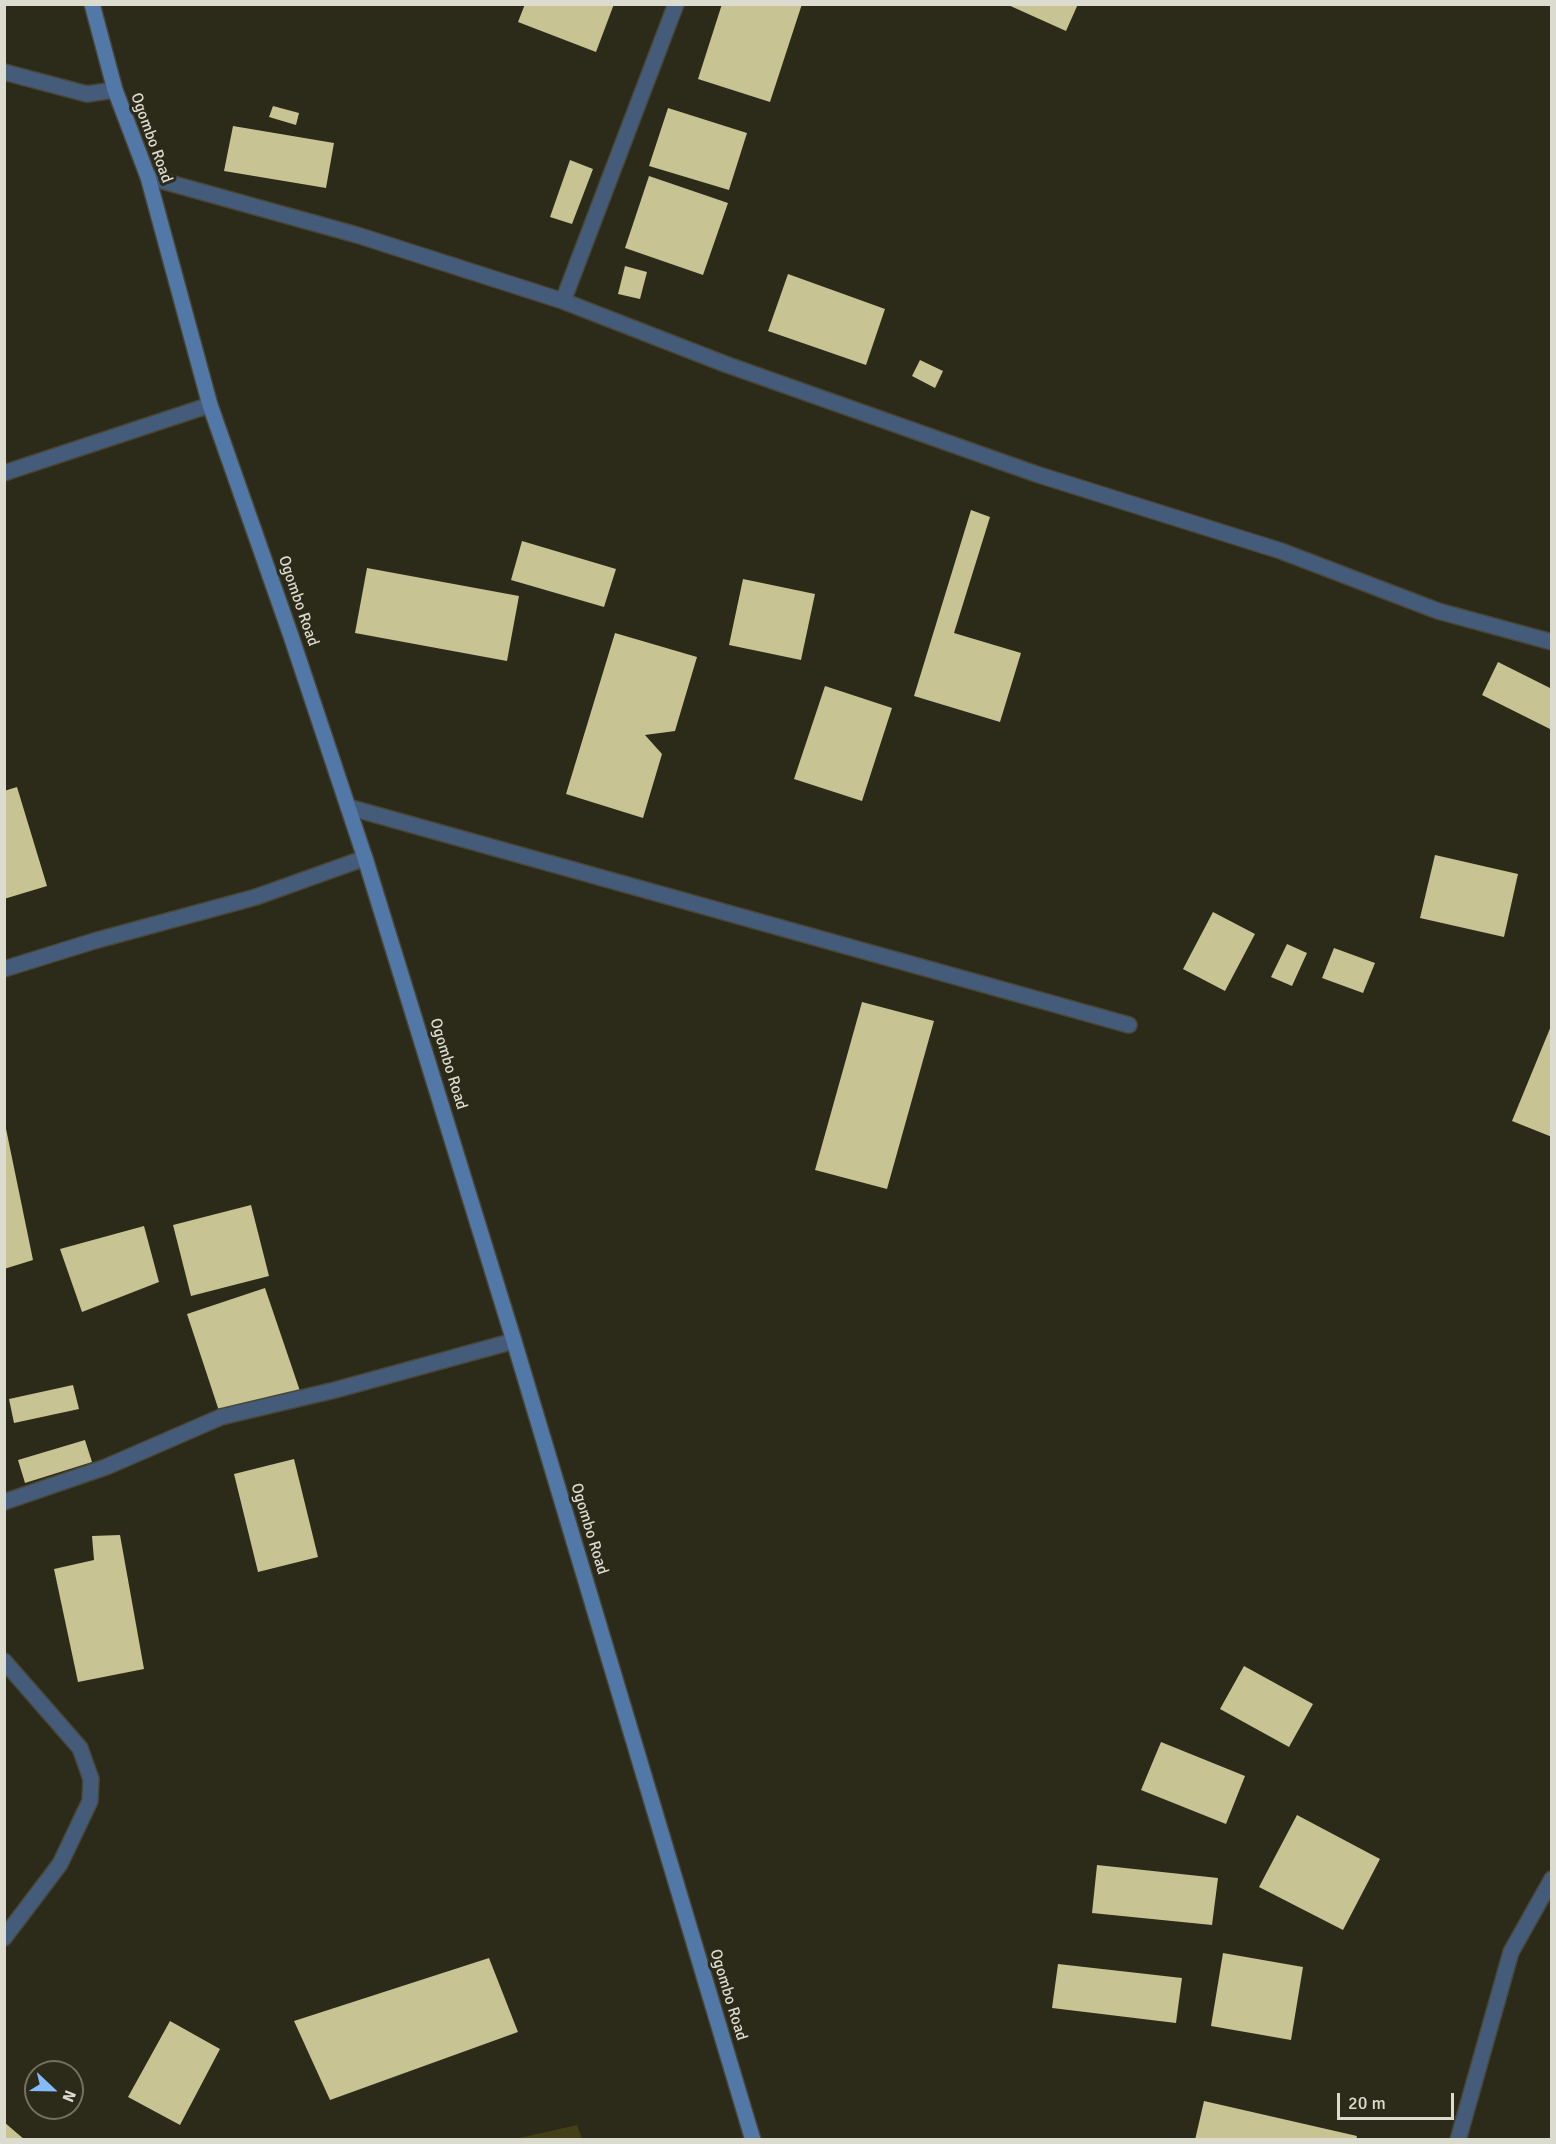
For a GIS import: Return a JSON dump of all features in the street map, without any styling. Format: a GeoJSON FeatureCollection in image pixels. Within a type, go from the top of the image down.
{"type":"FeatureCollection","features":[{"type":"Feature","properties":{"kind":"main road","name":"Ogombo Road"},"geometry":{"type":"LineString","coordinates":[[92,4],[115,90],[148,177],[210,405],[291,636],[365,858],[514,1341],[753,2139]]}},
{"type":"Feature","properties":{"kind":"street"},"geometry":{"type":"LineString","coordinates":[[563,301],[676,4]]}},
{"type":"Feature","properties":{"kind":"street"},"geometry":{"type":"LineString","coordinates":[[4,72],[87,94],[115,90]]}},
{"type":"Feature","properties":{"kind":"street"},"geometry":{"type":"LineString","coordinates":[[148,177],[357,235],[563,301],[725,364],[1036,474],[1281,551],[1438,611],[1551,642]]}},
{"type":"Feature","properties":{"kind":"street"},"geometry":{"type":"LineString","coordinates":[[4,473],[86,448],[210,405]]}},
{"type":"Feature","properties":{"kind":"street"},"geometry":{"type":"LineString","coordinates":[[348,807],[1129,1025]]}},
{"type":"Feature","properties":{"kind":"street"},"geometry":{"type":"LineString","coordinates":[[4,969],[94,941],[256,897],[365,858]]}},
{"type":"Feature","properties":{"kind":"street"},"geometry":{"type":"LineString","coordinates":[[4,1502],[106,1467],[221,1417],[335,1390],[514,1341]]}},
{"type":"Feature","properties":{"kind":"street"},"geometry":{"type":"LineString","coordinates":[[4,1661],[80,1748],[91,1779],[90,1801],[60,1864],[4,1938]]}},
{"type":"Feature","properties":{"kind":"street"},"geometry":{"type":"LineString","coordinates":[[1458,2139],[1511,1952],[1551,1880]]}},
{"type":"Feature","properties":{"kind":"shaded area"},"geometry":{"type":"Polygon","coordinates":[[[577,2125],[582,2139],[515,2139],[577,2125]]]}},
{"type":"Feature","properties":{"kind":"building"},"geometry":{"type":"Polygon","coordinates":[[[525,4],[614,4],[596,52],[518,22],[525,4]]]}},
{"type":"Feature","properties":{"kind":"building"},"geometry":{"type":"Polygon","coordinates":[[[722,4],[802,4],[770,102],[698,79],[722,4]]]}},
{"type":"Feature","properties":{"kind":"building"},"geometry":{"type":"Polygon","coordinates":[[[1006,4],[1078,4],[1066,31],[1006,4]]]}},
{"type":"Feature","properties":{"kind":"building"},"geometry":{"type":"Polygon","coordinates":[[[273,106],[299,113],[296,125],[269,117],[273,106]]]}},
{"type":"Feature","properties":{"kind":"building"},"geometry":{"type":"Polygon","coordinates":[[[668,108],[747,133],[729,190],[649,166],[668,108]]]}},
{"type":"Feature","properties":{"kind":"building"},"geometry":{"type":"Polygon","coordinates":[[[233,126],[334,143],[326,188],[224,171],[233,126]]]}},
{"type":"Feature","properties":{"kind":"building"},"geometry":{"type":"Polygon","coordinates":[[[570,160],[593,169],[572,224],[550,217],[570,160]]]}},
{"type":"Feature","properties":{"kind":"building"},"geometry":{"type":"Polygon","coordinates":[[[649,176],[728,203],[703,275],[625,248],[649,176]]]}},
{"type":"Feature","properties":{"kind":"building"},"geometry":{"type":"Polygon","coordinates":[[[625,266],[647,272],[640,299],[618,294],[625,266]]]}},
{"type":"Feature","properties":{"kind":"building"},"geometry":{"type":"Polygon","coordinates":[[[788,274],[885,309],[866,365],[768,331],[788,274]]]}},
{"type":"Feature","properties":{"kind":"building"},"geometry":{"type":"Polygon","coordinates":[[[920,360],[943,371],[935,388],[912,376],[920,360]]]}},
{"type":"Feature","properties":{"kind":"building"},"geometry":{"type":"Polygon","coordinates":[[[971,510],[990,517],[954,633],[1021,653],[1000,722],[914,696],[971,510]]]}},
{"type":"Feature","properties":{"kind":"building"},"geometry":{"type":"Polygon","coordinates":[[[522,541],[616,569],[604,607],[511,580],[522,541]]]}},
{"type":"Feature","properties":{"kind":"building"},"geometry":{"type":"Polygon","coordinates":[[[367,568],[519,596],[507,661],[355,633],[367,568]]]}},
{"type":"Feature","properties":{"kind":"building"},"geometry":{"type":"Polygon","coordinates":[[[743,579],[815,594],[801,660],[729,645],[743,579]]]}},
{"type":"Feature","properties":{"kind":"building"},"geometry":{"type":"Polygon","coordinates":[[[615,633],[697,657],[675,731],[645,735],[662,754],[643,818],[566,794],[615,633]]]}},
{"type":"Feature","properties":{"kind":"building"},"geometry":{"type":"Polygon","coordinates":[[[1498,662],[1552,689],[1552,730],[1482,695],[1498,662]]]}},
{"type":"Feature","properties":{"kind":"building"},"geometry":{"type":"Polygon","coordinates":[[[825,686],[892,708],[862,801],[794,779],[825,686]]]}},
{"type":"Feature","properties":{"kind":"building"},"geometry":{"type":"Polygon","coordinates":[[[17,787],[47,886],[4,899],[4,791],[17,787]]]}},
{"type":"Feature","properties":{"kind":"building"},"geometry":{"type":"Polygon","coordinates":[[[1435,855],[1518,874],[1504,937],[1420,918],[1435,855]]]}},
{"type":"Feature","properties":{"kind":"building"},"geometry":{"type":"Polygon","coordinates":[[[1213,912],[1255,934],[1225,991],[1183,969],[1213,912]]]}},
{"type":"Feature","properties":{"kind":"building"},"geometry":{"type":"Polygon","coordinates":[[[1287,944],[1307,953],[1292,986],[1271,977],[1287,944]]]}},
{"type":"Feature","properties":{"kind":"building"},"geometry":{"type":"Polygon","coordinates":[[[1334,948],[1375,963],[1363,993],[1322,978],[1334,948]]]}},
{"type":"Feature","properties":{"kind":"building"},"geometry":{"type":"Polygon","coordinates":[[[862,1002],[934,1021],[887,1189],[815,1170],[862,1002]]]}},
{"type":"Feature","properties":{"kind":"building"},"geometry":{"type":"Polygon","coordinates":[[[1552,1026],[1552,1137],[1512,1121],[1552,1026]]]}},
{"type":"Feature","properties":{"kind":"building"},"geometry":{"type":"Polygon","coordinates":[[[4,1119],[33,1260],[4,1269],[4,1119]]]}},
{"type":"Feature","properties":{"kind":"building"},"geometry":{"type":"Polygon","coordinates":[[[251,1205],[269,1276],[191,1296],[173,1225],[251,1205]]]}},
{"type":"Feature","properties":{"kind":"building"},"geometry":{"type":"Polygon","coordinates":[[[144,1226],[159,1282],[82,1312],[60,1249],[144,1226]]]}},
{"type":"Feature","properties":{"kind":"building"},"geometry":{"type":"Polygon","coordinates":[[[265,1288],[300,1391],[221,1417],[187,1314],[265,1288]]]}},
{"type":"Feature","properties":{"kind":"building"},"geometry":{"type":"Polygon","coordinates":[[[73,1385],[79,1409],[14,1423],[9,1399],[73,1385]]]}},
{"type":"Feature","properties":{"kind":"building"},"geometry":{"type":"Polygon","coordinates":[[[85,1440],[92,1462],[25,1483],[18,1460],[85,1440]]]}},
{"type":"Feature","properties":{"kind":"building"},"geometry":{"type":"Polygon","coordinates":[[[294,1459],[318,1557],[258,1572],[234,1474],[294,1459]]]}},
{"type":"Feature","properties":{"kind":"building"},"geometry":{"type":"Polygon","coordinates":[[[120,1535],[144,1669],[78,1682],[54,1569],[94,1560],[92,1536],[120,1535]]]}},
{"type":"Feature","properties":{"kind":"building"},"geometry":{"type":"Polygon","coordinates":[[[1244,1666],[1313,1704],[1289,1747],[1220,1709],[1244,1666]]]}},
{"type":"Feature","properties":{"kind":"building"},"geometry":{"type":"Polygon","coordinates":[[[1161,1742],[1245,1776],[1226,1824],[1141,1790],[1161,1742]]]}},
{"type":"Feature","properties":{"kind":"building"},"geometry":{"type":"Polygon","coordinates":[[[1297,1815],[1380,1859],[1343,1930],[1259,1887],[1297,1815]]]}},
{"type":"Feature","properties":{"kind":"building"},"geometry":{"type":"Polygon","coordinates":[[[1097,1865],[1218,1878],[1212,1925],[1092,1913],[1097,1865]]]}},
{"type":"Feature","properties":{"kind":"building"},"geometry":{"type":"Polygon","coordinates":[[[1223,1953],[1303,1967],[1291,2040],[1211,2026],[1223,1953]]]}},
{"type":"Feature","properties":{"kind":"building"},"geometry":{"type":"Polygon","coordinates":[[[489,1958],[518,2032],[330,2100],[294,2021],[489,1958]]]}},
{"type":"Feature","properties":{"kind":"building"},"geometry":{"type":"Polygon","coordinates":[[[1058,1964],[1182,1978],[1176,2023],[1052,2008],[1058,1964]]]}},
{"type":"Feature","properties":{"kind":"building"},"geometry":{"type":"Polygon","coordinates":[[[170,2021],[220,2049],[180,2125],[128,2097],[170,2021]]]}},
{"type":"Feature","properties":{"kind":"building"},"geometry":{"type":"Polygon","coordinates":[[[1204,2101],[1357,2136],[1356,2140],[1195,2140],[1204,2101]]]}},
{"type":"Feature","properties":{"kind":"building"},"geometry":{"type":"Polygon","coordinates":[[[4,2122],[25,2140],[4,2140],[4,2122]]]}}]}
